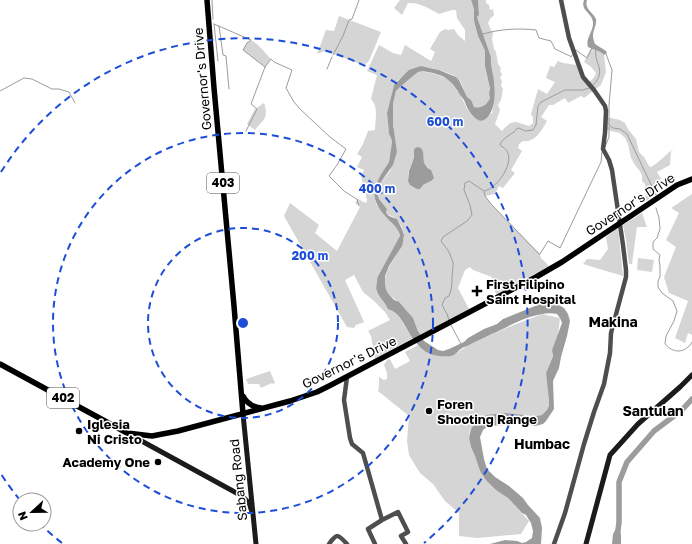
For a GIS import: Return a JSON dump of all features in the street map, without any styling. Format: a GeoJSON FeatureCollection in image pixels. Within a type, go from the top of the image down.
{"type":"FeatureCollection","features":[{"type":"Feature","properties":{"kind":"main road","name":"Governor's Drive"},"geometry":{"type":"LineString","coordinates":[[206,0],[243,414],[314,393],[347,377],[556,266],[677,185],[692,178]]}},
{"type":"Feature","properties":{"kind":"main road","name":"402"},"geometry":{"type":"LineString","coordinates":[[0,364],[242,496],[249,503],[252,512]]}},
{"type":"Feature","properties":{"kind":"main road"},"geometry":{"type":"LineString","coordinates":[[586,544],[610,455],[638,424],[692,375]]}},
{"type":"Feature","properties":{"kind":"main road"},"geometry":{"type":"LineString","coordinates":[[242,393],[246,401],[252,405],[257,407],[266,407]]}},
{"type":"Feature","properties":{"kind":"main road"},"geometry":{"type":"LineString","coordinates":[[127,433],[152,436],[159,435],[243,414]]}},
{"type":"Feature","properties":{"kind":"main road","name":"Sabang Road"},"geometry":{"type":"LineString","coordinates":[[243,414],[256,544]]}},
{"type":"Feature","properties":{"kind":"street"},"geometry":{"type":"LineString","coordinates":[[554,544],[565,513],[584,444],[604,384],[610,353],[612,332],[626,277],[626,265],[612,170],[603,149],[606,110],[605,106],[594,90],[583,77],[569,38],[561,0]]}},
{"type":"Feature","properties":{"kind":"street"},"geometry":{"type":"LineString","coordinates":[[347,377],[344,400],[350,438],[352,444],[363,453],[382,520]]}},
{"type":"Feature","properties":{"kind":"street"},"geometry":{"type":"LineString","coordinates":[[375,544],[368,529],[398,512],[408,532],[401,536],[406,544]]}},
{"type":"Feature","properties":{"kind":"street"},"geometry":{"type":"LineString","coordinates":[[329,544],[335,536],[338,535],[347,544]]}},
{"type":"Feature","properties":{"kind":"shaded area"},"geometry":{"type":"Polygon","coordinates":[[[400,0],[471,0],[474,9],[474,21],[478,36],[485,51],[485,66],[491,98],[484,106],[474,107],[466,95],[461,82],[457,78],[445,72],[421,66],[398,80],[394,85],[387,113],[389,134],[392,142],[389,162],[375,185],[374,192],[376,204],[397,228],[400,237],[377,278],[385,304],[398,315],[413,338],[375,358],[371,336],[368,331],[390,320],[385,312],[363,292],[354,275],[345,280],[364,322],[356,325],[354,328],[347,327],[284,216],[290,203],[319,225],[315,233],[337,251],[360,207],[355,203],[358,199],[366,203],[367,200],[361,176],[364,170],[357,167],[362,157],[357,154],[368,131],[375,130],[376,110],[371,99],[377,75],[367,71],[379,45],[393,53],[401,55],[405,45],[431,61],[435,52],[430,49],[440,32],[445,29],[454,29],[465,41],[465,30],[457,18],[456,10],[439,14],[420,5],[408,3],[402,15],[394,8],[400,0]]]}},
{"type":"Feature","properties":{"kind":"shaded area"},"geometry":{"type":"Polygon","coordinates":[[[471,0],[478,0],[479,15],[477,17],[491,57],[495,89],[493,106],[488,117],[482,121],[475,118],[467,108],[464,100],[449,81],[444,77],[425,71],[418,72],[396,91],[393,104],[393,126],[397,152],[393,165],[381,182],[377,193],[379,199],[387,209],[386,213],[397,219],[404,235],[402,246],[389,266],[385,276],[385,283],[388,293],[394,300],[399,302],[413,318],[424,341],[438,350],[443,351],[464,342],[468,338],[497,324],[503,319],[540,304],[557,304],[564,308],[568,314],[570,321],[567,336],[559,368],[553,381],[554,409],[546,421],[543,424],[535,426],[527,424],[488,426],[483,430],[480,437],[487,469],[495,477],[523,498],[540,518],[542,528],[541,544],[490,544],[505,540],[522,543],[526,542],[532,538],[533,531],[531,523],[526,515],[486,480],[480,471],[469,438],[471,429],[475,423],[487,415],[504,413],[531,417],[542,415],[547,410],[549,400],[546,373],[553,356],[552,350],[562,323],[560,318],[557,314],[549,313],[532,316],[463,347],[454,355],[439,356],[429,353],[421,348],[400,318],[388,309],[376,289],[377,278],[400,236],[396,227],[381,211],[375,197],[376,184],[389,162],[392,142],[389,134],[387,113],[394,85],[409,70],[421,66],[439,70],[456,77],[474,107],[484,106],[490,98],[490,89],[485,66],[485,51],[478,36],[474,21],[474,9],[471,0]]]}},
{"type":"Feature","properties":{"kind":"shaded area"},"geometry":{"type":"Polygon","coordinates":[[[478,0],[486,0],[490,10],[493,9],[494,15],[488,23],[493,33],[492,39],[494,49],[502,74],[500,78],[503,89],[501,100],[498,105],[500,110],[495,124],[502,131],[509,124],[514,122],[529,126],[533,123],[531,114],[538,89],[547,94],[555,82],[546,78],[550,66],[554,67],[558,61],[577,65],[586,83],[592,80],[596,73],[584,62],[591,48],[604,55],[606,72],[601,85],[584,98],[581,96],[568,103],[565,98],[553,105],[549,105],[541,117],[547,121],[540,132],[535,138],[523,141],[519,144],[518,148],[522,151],[511,170],[515,173],[503,188],[499,186],[495,194],[485,196],[540,254],[541,258],[549,266],[497,295],[492,286],[492,277],[473,270],[470,267],[465,270],[458,288],[469,309],[420,335],[411,316],[388,293],[385,283],[388,269],[401,246],[403,239],[403,231],[400,223],[386,213],[387,209],[379,199],[377,193],[381,182],[390,171],[397,152],[393,126],[393,104],[396,91],[420,71],[436,74],[449,80],[461,96],[467,109],[477,120],[492,113],[495,89],[490,62],[491,57],[477,17],[479,15],[478,0]],[[414,149],[414,157],[409,171],[408,181],[423,185],[431,181],[429,168],[424,163],[424,155],[414,149]]]}},
{"type":"Feature","properties":{"kind":"shaded area"},"geometry":{"type":"Polygon","coordinates":[[[584,0],[587,0],[587,6],[596,19],[593,36],[595,44],[606,51],[607,53],[604,55],[588,47],[587,44],[593,22],[591,16],[584,7],[584,0]]]}},
{"type":"Feature","properties":{"kind":"shaded area"},"geometry":{"type":"Polygon","coordinates":[[[339,16],[381,32],[369,61],[366,64],[360,64],[325,51],[317,54],[326,30],[334,31],[339,16]]]}},
{"type":"Feature","properties":{"kind":"shaded area"},"geometry":{"type":"Polygon","coordinates":[[[251,40],[271,59],[265,67],[243,50],[247,43],[251,40]]]}},
{"type":"Feature","properties":{"kind":"shaded area"},"geometry":{"type":"Polygon","coordinates":[[[264,103],[266,112],[265,118],[255,130],[247,124],[255,109],[264,103]]]}},
{"type":"Feature","properties":{"kind":"shaded area"},"geometry":{"type":"Polygon","coordinates":[[[607,117],[620,120],[625,123],[636,139],[639,152],[651,167],[676,145],[671,151],[670,165],[657,172],[661,179],[655,182],[660,192],[646,201],[645,184],[642,181],[642,175],[631,158],[628,144],[620,133],[607,130],[607,117]]]}},
{"type":"Feature","properties":{"kind":"shaded area"},"geometry":{"type":"Polygon","coordinates":[[[417,147],[421,148],[423,151],[425,165],[431,170],[434,178],[423,185],[420,189],[410,185],[408,181],[409,171],[414,157],[414,149],[417,147]]]}},
{"type":"Feature","properties":{"kind":"shaded area"},"geometry":{"type":"Polygon","coordinates":[[[692,194],[692,335],[688,333],[685,343],[675,338],[688,301],[669,293],[664,277],[676,247],[666,240],[679,213],[671,208],[692,194]]]}},
{"type":"Feature","properties":{"kind":"shaded area"},"geometry":{"type":"Polygon","coordinates":[[[642,213],[647,227],[637,227],[632,264],[629,264],[623,225],[642,213]]]}},
{"type":"Feature","properties":{"kind":"shaded area"},"geometry":{"type":"Polygon","coordinates":[[[618,227],[623,276],[583,264],[587,259],[600,260],[608,249],[606,237],[618,227]]]}},
{"type":"Feature","properties":{"kind":"shaded area"},"geometry":{"type":"Polygon","coordinates":[[[638,258],[654,260],[652,272],[637,270],[638,258]]]}},
{"type":"Feature","properties":{"kind":"shaded area"},"geometry":{"type":"Polygon","coordinates":[[[542,314],[560,318],[558,335],[552,350],[553,355],[546,373],[551,408],[542,415],[531,417],[523,415],[475,423],[470,430],[469,438],[480,471],[529,521],[521,534],[477,538],[459,536],[459,513],[445,501],[433,484],[420,473],[409,455],[407,441],[409,416],[378,391],[379,377],[384,380],[387,379],[387,373],[384,365],[387,360],[390,359],[395,369],[410,361],[405,352],[418,345],[423,350],[454,355],[467,346],[506,328],[542,314]]]}},
{"type":"Feature","properties":{"kind":"shaded area"},"geometry":{"type":"Polygon","coordinates":[[[270,371],[275,383],[261,388],[259,384],[248,384],[246,379],[270,371]]]}},
{"type":"Feature","properties":{"kind":"shaded area"},"geometry":{"type":"Polygon","coordinates":[[[618,525],[621,535],[621,544],[612,544],[613,534],[618,525]]]}},
{"type":"Feature","properties":{"kind":"waterway"},"geometry":{"type":"LineString","coordinates":[[212,0],[213,19]]}},
{"type":"Feature","properties":{"kind":"waterway"},"geometry":{"type":"LineString","coordinates":[[333,55],[349,20],[352,19],[359,0]]}},
{"type":"Feature","properties":{"kind":"waterway"},"geometry":{"type":"LineString","coordinates":[[214,24],[251,40],[247,43],[243,50],[265,67]]}},
{"type":"Feature","properties":{"kind":"waterway"},"geometry":{"type":"LineString","coordinates":[[214,24],[218,61]]}},
{"type":"Feature","properties":{"kind":"waterway"},"geometry":{"type":"LineString","coordinates":[[219,26],[223,55],[226,56],[229,89]]}},
{"type":"Feature","properties":{"kind":"waterway"},"geometry":{"type":"LineString","coordinates":[[483,34],[509,29],[536,30],[539,38],[551,41],[555,49],[571,57],[572,55]]}},
{"type":"Feature","properties":{"kind":"waterway"},"geometry":{"type":"LineString","coordinates":[[575,51],[576,50],[587,58],[592,48]]}},
{"type":"Feature","properties":{"kind":"waterway"},"geometry":{"type":"LineString","coordinates":[[593,85],[597,80],[600,71],[596,59],[596,49]]}},
{"type":"Feature","properties":{"kind":"waterway"},"geometry":{"type":"LineString","coordinates":[[606,54],[612,70],[609,125],[613,128],[620,129],[627,134],[656,195]]}},
{"type":"Feature","properties":{"kind":"waterway"},"geometry":{"type":"LineString","coordinates":[[327,69],[332,57]]}},
{"type":"Feature","properties":{"kind":"waterway"},"geometry":{"type":"LineString","coordinates":[[246,131],[257,109],[251,104],[265,67],[271,59],[274,62],[292,70],[286,88],[294,102],[330,137],[346,149],[329,176],[344,191],[358,200],[359,205]]}},
{"type":"Feature","properties":{"kind":"waterway"},"geometry":{"type":"LineString","coordinates":[[0,91],[24,78],[32,79],[52,89],[59,89],[69,92],[75,103]]}},
{"type":"Feature","properties":{"kind":"waterway"},"geometry":{"type":"LineString","coordinates":[[449,320],[442,305],[445,298],[449,296],[451,290],[453,262],[449,252],[441,241],[443,237],[467,221],[472,215],[464,190],[465,183],[469,181],[484,191],[490,189],[501,178],[508,164],[509,157],[507,150],[500,144],[503,140],[516,129],[519,128],[525,131],[533,130],[536,125],[538,106],[541,102],[565,90],[583,90],[589,88]]}},
{"type":"Feature","properties":{"kind":"waterway"},"geometry":{"type":"LineString","coordinates":[[605,147],[609,137],[609,127]]}},
{"type":"Feature","properties":{"kind":"waterway"},"geometry":{"type":"LineString","coordinates":[[484,192],[491,204],[539,254],[548,241],[560,248],[601,162],[602,152]]}},
{"type":"Feature","properties":{"kind":"waterway"},"geometry":{"type":"LineString","coordinates":[[656,208],[660,229],[657,238],[653,242],[653,249],[660,255],[660,277],[658,287],[662,293],[673,301],[677,311],[674,321],[666,336],[665,344],[673,350],[679,351],[685,349],[692,342]]}},
{"type":"Feature","properties":{"kind":"waterway"},"geometry":{"type":"LineString","coordinates":[[451,325],[461,344]]}},
{"type":"Feature","properties":{"kind":"waterway"},"geometry":{"type":"LineString","coordinates":[[617,544],[619,522],[619,482],[627,462],[654,431],[682,410],[692,399]]}},
{"type":"Feature","properties":{"kind":"place","name":"First Filipino Saint Hospital"},"geometry":{"type":"Point","coordinates":[477,291]}},
{"type":"Feature","properties":{"kind":"place","name":"Foren Shooting Range"},"geometry":{"type":"Point","coordinates":[429,411]}},
{"type":"Feature","properties":{"kind":"place","name":"Iglesia Ni Cristo"},"geometry":{"type":"Point","coordinates":[79,431]}},
{"type":"Feature","properties":{"kind":"place","name":"Academy One"},"geometry":{"type":"Point","coordinates":[158,462]}},
{"type":"Feature","properties":{"kind":"district","name":"Makina"},"geometry":{"type":"Point","coordinates":[613,322]}},
{"type":"Feature","properties":{"kind":"district","name":"Santulan"},"geometry":{"type":"Point","coordinates":[653,411]}},
{"type":"Feature","properties":{"kind":"district","name":"Humbac"},"geometry":{"type":"Point","coordinates":[542,444]}}]}
